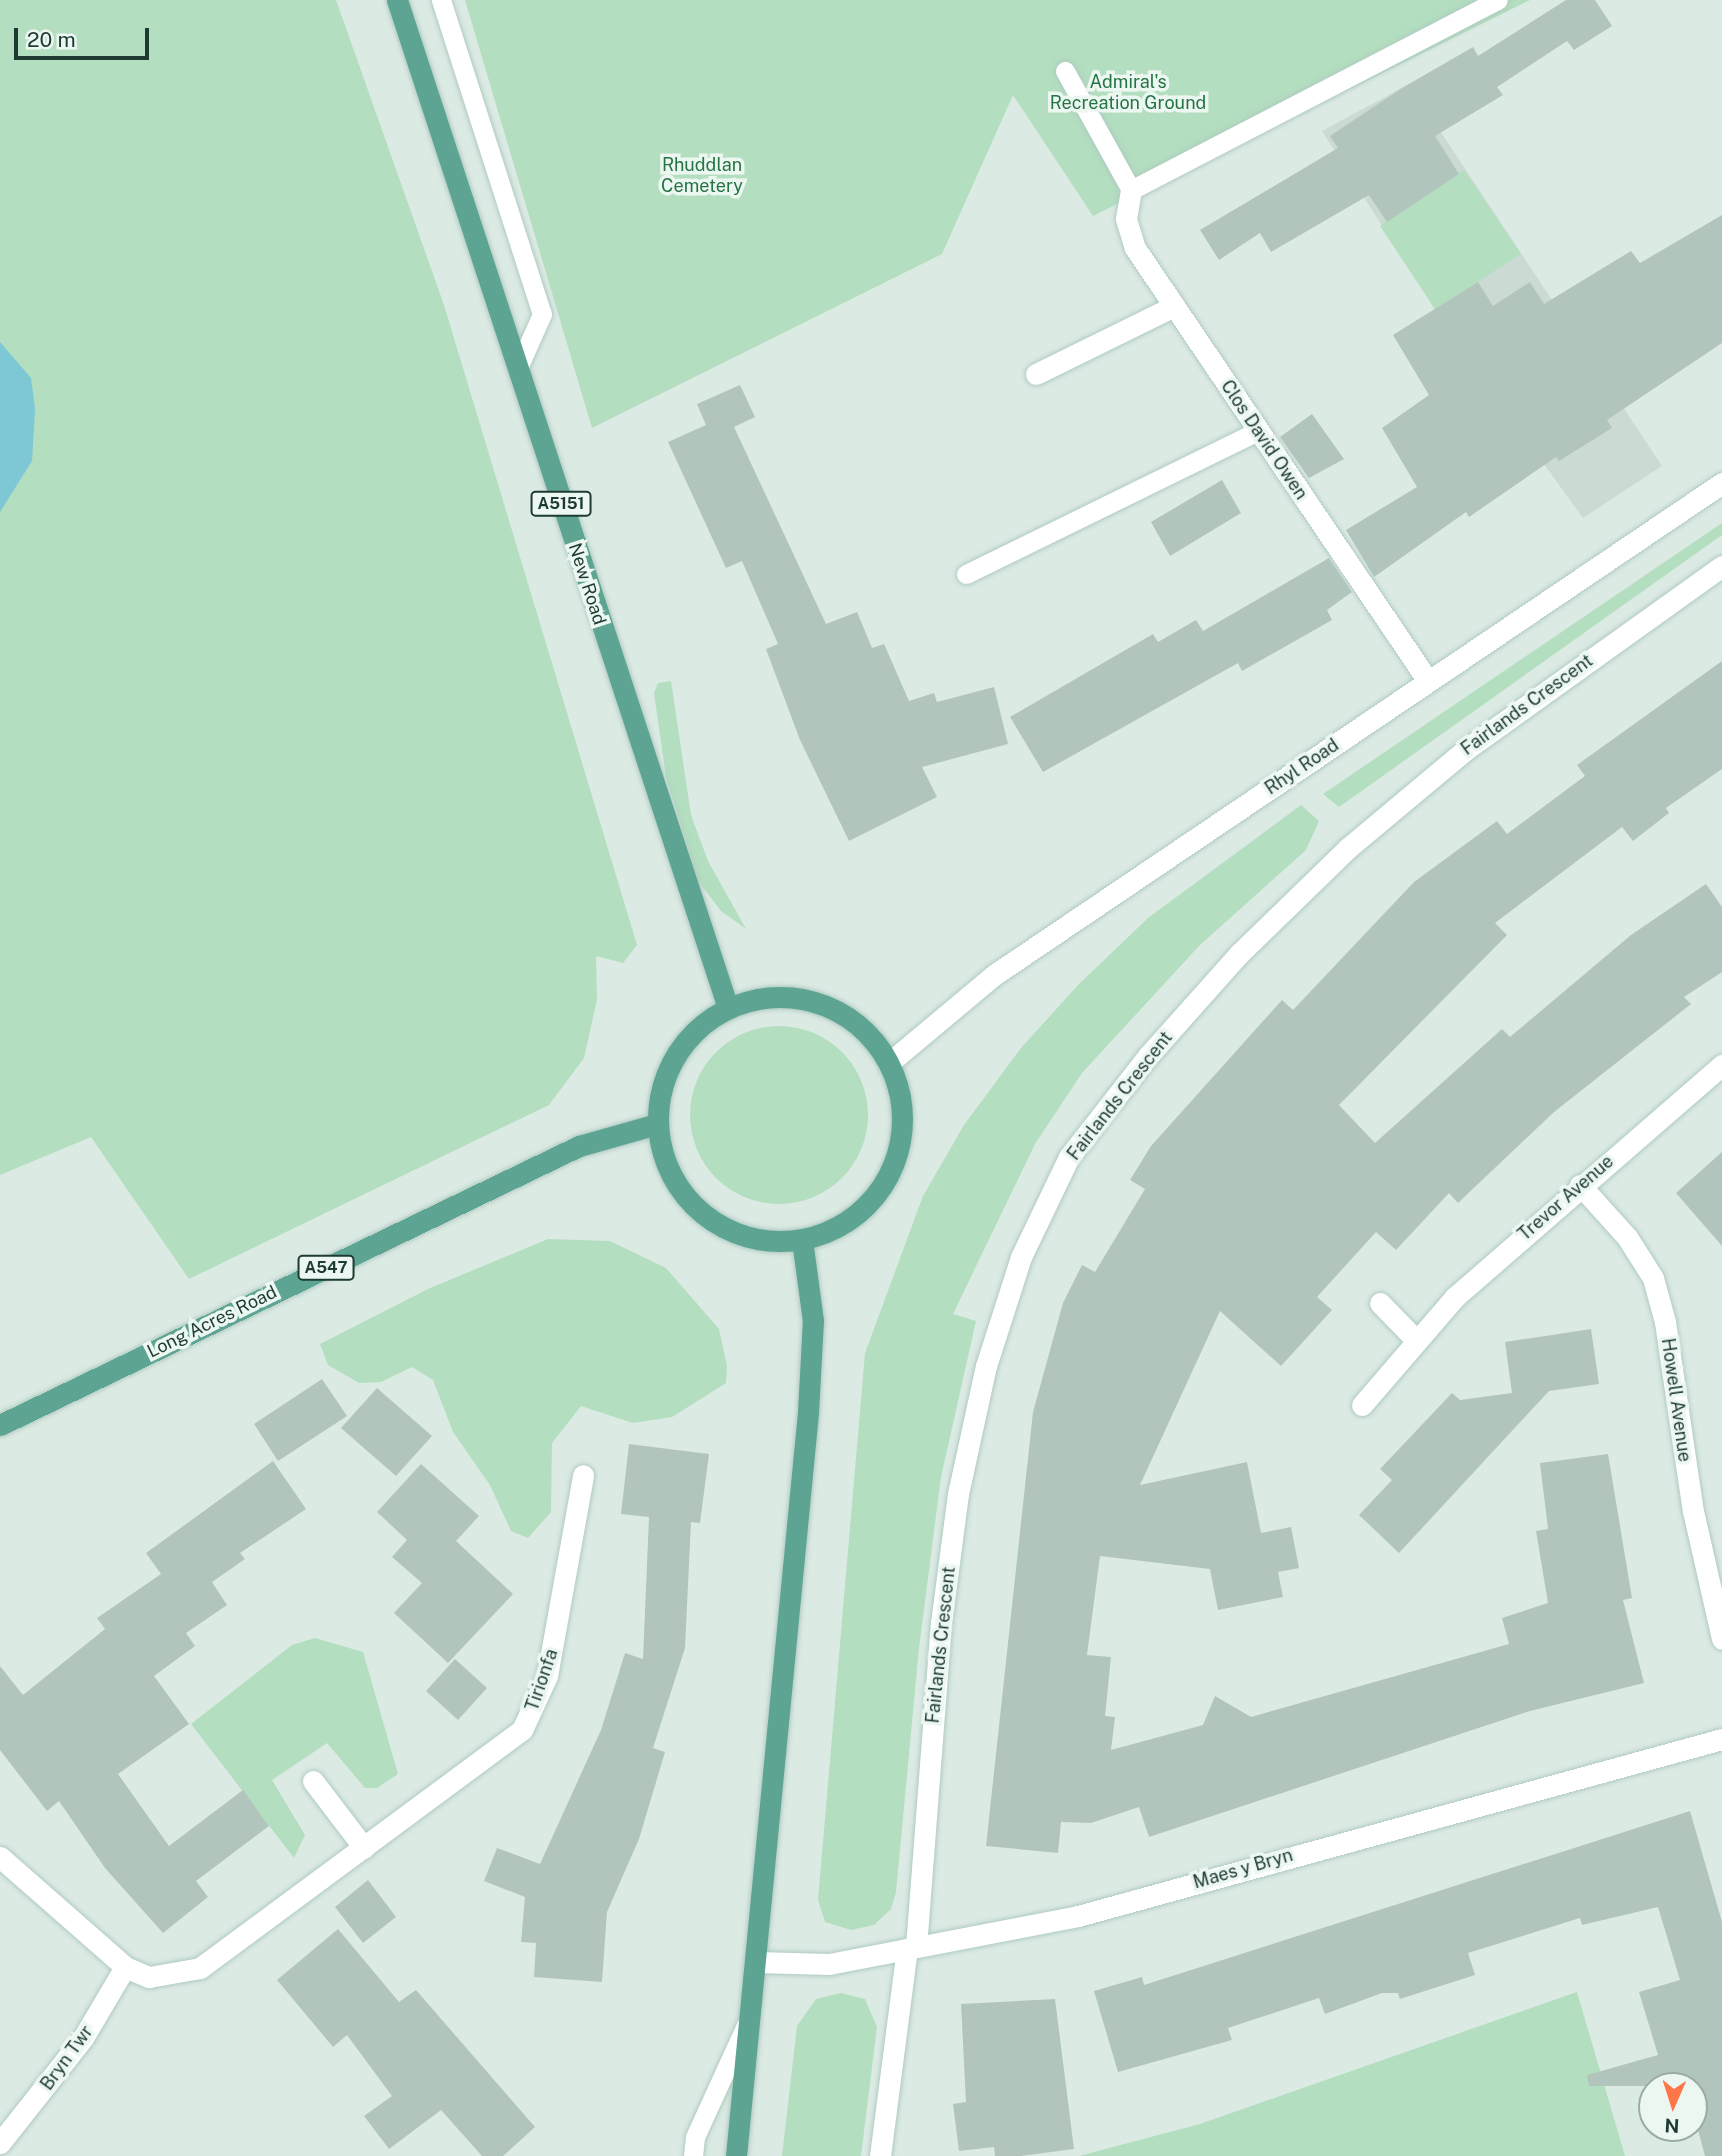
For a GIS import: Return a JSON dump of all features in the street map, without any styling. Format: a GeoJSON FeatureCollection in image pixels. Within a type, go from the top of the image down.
{"type":"FeatureCollection","features":[{"type":"Feature","properties":{"kind":"main road","name":"New Road"},"geometry":{"type":"LineString","coordinates":[[397,0],[728,1008]]}},
{"type":"Feature","properties":{"kind":"main road"},"geometry":{"type":"LineString","coordinates":[[769,997],[823,1004],[860,1026],[890,1062],[902,1104],[899,1153],[880,1192],[841,1227],[802,1240],[742,1236],[704,1216],[666,1166],[657,1124],[662,1086],[680,1047],[728,1008],[769,997]]}},
{"type":"Feature","properties":{"kind":"main road","name":"Long Acres Road"},"geometry":{"type":"LineString","coordinates":[[0,1425],[569,1151],[657,1124]]}},
{"type":"Feature","properties":{"kind":"main road"},"geometry":{"type":"LineString","coordinates":[[736,2156],[757,1962],[809,1399],[813,1321],[802,1240]]}},
{"type":"Feature","properties":{"kind":"street","name":"Clos David Owen"},"geometry":{"type":"LineString","coordinates":[[1131,190],[1126,219],[1135,248],[1428,681]]}},
{"type":"Feature","properties":{"kind":"street"},"geometry":{"type":"LineString","coordinates":[[1036,374],[1174,306]]}},
{"type":"Feature","properties":{"kind":"street","name":"Rhyl Road"},"geometry":{"type":"LineString","coordinates":[[890,1062],[994,975],[1722,483]]}},
{"type":"Feature","properties":{"kind":"street","name":"Fairlands Crescent"},"geometry":{"type":"LineString","coordinates":[[880,2156],[912,1948],[941,1623],[958,1494],[986,1367],[1021,1257],[1069,1157],[1148,1056],[1230,965],[1348,848],[1465,750],[1722,566]]}},
{"type":"Feature","properties":{"kind":"street","name":"Trevor Avenue"},"geometry":{"type":"LineString","coordinates":[[1362,1405],[1455,1297],[1580,1185],[1722,1065]]}},
{"type":"Feature","properties":{"kind":"street","name":"Howell Avenue"},"geometry":{"type":"LineString","coordinates":[[1580,1185],[1628,1237],[1653,1278],[1665,1322],[1693,1511],[1722,1639]]}},
{"type":"Feature","properties":{"kind":"street"},"geometry":{"type":"LineString","coordinates":[[1380,1303],[1418,1340]]}},
{"type":"Feature","properties":{"kind":"street","name":"Tirionfa"},"geometry":{"type":"LineString","coordinates":[[0,1857],[125,1967],[149,1977],[200,1968],[522,1730],[547,1676],[583,1475]]}},
{"type":"Feature","properties":{"kind":"street","name":"Maes y Bryn"},"geometry":{"type":"LineString","coordinates":[[757,1962],[830,1964],[1078,1916],[1722,1739]]}},
{"type":"Feature","properties":{"kind":"street"},"geometry":{"type":"LineString","coordinates":[[313,1781],[364,1848]]}},
{"type":"Feature","properties":{"kind":"street","name":"Bryn Twr"},"geometry":{"type":"LineString","coordinates":[[0,2143],[83,2038],[125,1967]]}},
{"type":"Feature","properties":{"kind":"lane"},"geometry":{"type":"LineString","coordinates":[[441,0],[542,314],[518,368]]}},
{"type":"Feature","properties":{"kind":"lane"},"geometry":{"type":"LineString","coordinates":[[1065,71],[1131,190],[1498,0]]}},
{"type":"Feature","properties":{"kind":"lane"},"geometry":{"type":"LineString","coordinates":[[966,574],[1258,431]]}},
{"type":"Feature","properties":{"kind":"lane"},"geometry":{"type":"LineString","coordinates":[[693,2156],[695,2137],[751,2015]]}},
{"type":"Feature","properties":{"kind":"shaded area"},"geometry":{"type":"Polygon","coordinates":[[[1409,84],[1662,466],[1583,518],[1455,341],[1322,131],[1409,84]]]}},
{"type":"Feature","properties":{"kind":"green space"},"geometry":{"type":"Polygon","coordinates":[[[0,0],[336,0],[444,305],[637,945],[623,963],[596,956],[597,1000],[584,1058],[549,1105],[189,1279],[91,1137],[0,1175],[0,0]]]}},
{"type":"Feature","properties":{"kind":"green space","name":"Rhuddlan Cemetery"},"geometry":{"type":"Polygon","coordinates":[[[465,0],[1530,0],[1093,216],[1013,95],[942,254],[592,428],[465,0]]]}},
{"type":"Feature","properties":{"kind":"green space"},"geometry":{"type":"Polygon","coordinates":[[[1464,170],[1521,254],[1435,309],[1380,226],[1464,170]]]}},
{"type":"Feature","properties":{"kind":"green space"},"geometry":{"type":"Polygon","coordinates":[[[1722,523],[1722,535],[1339,807],[1323,794],[1722,523]]]}},
{"type":"Feature","properties":{"kind":"green space"},"geometry":{"type":"Polygon","coordinates":[[[671,681],[691,815],[708,861],[746,929],[721,911],[698,881],[666,777],[654,693],[658,683],[671,681]]]}},
{"type":"Feature","properties":{"kind":"green space"},"geometry":{"type":"Polygon","coordinates":[[[1301,805],[1319,821],[1306,850],[1200,945],[1082,1073],[1035,1144],[953,1314],[976,1321],[941,1477],[919,1648],[896,1892],[891,1909],[874,1925],[851,1930],[825,1922],[818,1900],[865,1353],[923,1196],[964,1125],[1021,1048],[1079,984],[1148,918],[1301,805]]]}},
{"type":"Feature","properties":{"kind":"green space"},"geometry":{"type":"Polygon","coordinates":[[[779,1026],[813,1033],[842,1052],[861,1081],[868,1115],[861,1149],[842,1178],[813,1197],[779,1204],[745,1197],[716,1178],[697,1149],[690,1115],[697,1081],[716,1052],[745,1033],[779,1026]]]}},
{"type":"Feature","properties":{"kind":"green space"},"geometry":{"type":"Polygon","coordinates":[[[548,1239],[610,1241],[666,1268],[719,1329],[727,1366],[726,1383],[672,1417],[633,1423],[581,1406],[552,1443],[551,1512],[528,1538],[511,1531],[490,1485],[453,1432],[433,1380],[412,1367],[381,1382],[359,1383],[328,1365],[320,1344],[428,1289],[548,1239]]]}},
{"type":"Feature","properties":{"kind":"green space"},"geometry":{"type":"Polygon","coordinates":[[[315,1638],[363,1652],[398,1774],[377,1788],[365,1788],[327,1743],[272,1780],[305,1835],[294,1858],[191,1724],[292,1645],[315,1638]]]}},
{"type":"Feature","properties":{"kind":"green space"},"geometry":{"type":"Polygon","coordinates":[[[1577,1992],[1625,2156],[1079,2156],[1200,2124],[1577,1992]]]}},
{"type":"Feature","properties":{"kind":"green space"},"geometry":{"type":"Polygon","coordinates":[[[841,1993],[865,1999],[877,2027],[861,2156],[782,2156],[797,2026],[816,1999],[841,1993]]]}},
{"type":"Feature","properties":{"kind":"water"},"geometry":{"type":"Polygon","coordinates":[[[0,342],[31,378],[35,409],[32,461],[0,512],[0,342]]]}},
{"type":"Feature","properties":{"kind":"building"},"geometry":{"type":"Polygon","coordinates":[[[1566,0],[1595,0],[1612,26],[1574,50],[1567,41],[1497,87],[1503,95],[1435,136],[1459,174],[1387,222],[1369,195],[1271,252],[1260,233],[1219,260],[1200,230],[1338,148],[1330,136],[1402,88],[1473,47],[1478,56],[1566,0]]]}},
{"type":"Feature","properties":{"kind":"building"},"geometry":{"type":"Polygon","coordinates":[[[1722,215],[1722,343],[1607,420],[1612,428],[1559,461],[1556,457],[1469,517],[1466,512],[1374,577],[1346,530],[1417,487],[1382,428],[1429,395],[1393,335],[1478,282],[1493,306],[1530,282],[1544,304],[1631,251],[1640,263],[1722,215]]]}},
{"type":"Feature","properties":{"kind":"building"},"geometry":{"type":"Polygon","coordinates":[[[740,385],[755,417],[734,427],[826,624],[857,612],[872,648],[884,644],[909,701],[934,693],[937,702],[994,687],[1008,744],[922,767],[937,797],[849,841],[800,740],[766,649],[778,644],[742,561],[726,568],[668,442],[706,425],[697,404],[740,385]]]}},
{"type":"Feature","properties":{"kind":"building"},"geometry":{"type":"Polygon","coordinates":[[[1312,414],[1344,459],[1309,478],[1280,437],[1312,414]]]}},
{"type":"Feature","properties":{"kind":"building"},"geometry":{"type":"Polygon","coordinates":[[[1222,480],[1241,513],[1170,556],[1151,522],[1222,480]]]}},
{"type":"Feature","properties":{"kind":"building"},"geometry":{"type":"Polygon","coordinates":[[[1329,558],[1352,592],[1327,610],[1332,620],[1242,671],[1238,663],[1043,772],[1010,717],[1153,634],[1158,642],[1196,620],[1203,631],[1329,558]]]}},
{"type":"Feature","properties":{"kind":"building"},"geometry":{"type":"Polygon","coordinates":[[[1722,661],[1722,769],[1666,808],[1669,813],[1633,841],[1622,827],[1495,923],[1507,935],[1339,1105],[1375,1143],[1502,1029],[1510,1037],[1631,935],[1706,884],[1722,907],[1722,972],[1684,997],[1691,1004],[1554,1112],[1458,1203],[1449,1193],[1396,1250],[1376,1232],[1317,1297],[1332,1310],[1281,1366],[1220,1311],[1140,1485],[1247,1462],[1261,1533],[1291,1527],[1299,1568],[1278,1572],[1283,1597],[1218,1610],[1210,1569],[1100,1556],[1087,1655],[1111,1657],[1105,1716],[1115,1717],[1111,1750],[1203,1725],[1215,1696],[1251,1717],[1509,1644],[1502,1618],[1548,1603],[1536,1531],[1548,1529],[1540,1463],[1608,1454],[1632,1598],[1623,1600],[1644,1683],[1530,1711],[1149,1837],[1139,1807],[1091,1823],[1061,1822],[1058,1853],[986,1846],[1033,1412],[1063,1303],[1082,1265],[1095,1272],[1145,1189],[1130,1180],[1151,1146],[1282,1000],[1293,1010],[1414,882],[1497,821],[1507,834],[1585,776],[1577,765],[1722,661]]]}},
{"type":"Feature","properties":{"kind":"building"},"geometry":{"type":"Polygon","coordinates":[[[1722,1152],[1722,1246],[1676,1193],[1722,1152]]]}},
{"type":"Feature","properties":{"kind":"building"},"geometry":{"type":"Polygon","coordinates":[[[1591,1329],[1599,1384],[1549,1391],[1399,1553],[1359,1515],[1392,1480],[1380,1469],[1452,1393],[1460,1400],[1512,1393],[1505,1342],[1591,1329]]]}},
{"type":"Feature","properties":{"kind":"building"},"geometry":{"type":"Polygon","coordinates":[[[322,1379],[347,1416],[278,1461],[254,1424],[322,1379]]]}},
{"type":"Feature","properties":{"kind":"building"},"geometry":{"type":"Polygon","coordinates":[[[377,1388],[432,1436],[396,1476],[341,1428],[377,1388]]]}},
{"type":"Feature","properties":{"kind":"building"},"geometry":{"type":"Polygon","coordinates":[[[629,1444],[709,1454],[700,1523],[691,1522],[685,1648],[653,1748],[665,1752],[639,1839],[607,1912],[602,1982],[534,1977],[536,1943],[521,1942],[525,1897],[484,1881],[497,1848],[540,1864],[601,1730],[625,1653],[643,1659],[649,1517],[621,1514],[629,1444]]]}},
{"type":"Feature","properties":{"kind":"building"},"geometry":{"type":"Polygon","coordinates":[[[273,1461],[306,1509],[240,1553],[245,1559],[212,1582],[227,1605],[186,1633],[195,1646],[154,1676],[189,1724],[118,1774],[169,1846],[243,1790],[269,1826],[196,1881],[208,1897],[163,1933],[105,1868],[59,1801],[47,1811],[0,1750],[0,1666],[23,1695],[105,1629],[97,1618],[161,1574],[146,1553],[273,1461]]]}},
{"type":"Feature","properties":{"kind":"building"},"geometry":{"type":"Polygon","coordinates":[[[421,1464],[479,1516],[456,1541],[513,1594],[448,1663],[394,1613],[422,1583],[392,1557],[407,1540],[377,1512],[421,1464]]]}},
{"type":"Feature","properties":{"kind":"building"},"geometry":{"type":"Polygon","coordinates":[[[455,1659],[487,1688],[458,1720],[426,1691],[455,1659]]]}},
{"type":"Feature","properties":{"kind":"building"},"geometry":{"type":"Polygon","coordinates":[[[1690,1811],[1722,1922],[1722,2156],[1705,2156],[1701,2142],[1708,2142],[1708,2072],[1638,2072],[1638,2086],[1589,2086],[1587,2075],[1658,2055],[1639,1992],[1680,1980],[1658,1907],[1582,1925],[1580,1918],[1468,1953],[1475,1975],[1400,1999],[1398,1993],[1382,1993],[1325,2014],[1319,1998],[1228,2028],[1232,2040],[1118,2072],[1094,1991],[1142,1977],[1144,1985],[1690,1811]]]}},
{"type":"Feature","properties":{"kind":"building"},"geometry":{"type":"Polygon","coordinates":[[[368,1880],[396,1917],[363,1943],[335,1907],[368,1880]]]}},
{"type":"Feature","properties":{"kind":"building"},"geometry":{"type":"Polygon","coordinates":[[[338,1929],[399,2002],[416,1990],[535,2127],[503,2156],[482,2156],[441,2110],[389,2149],[364,2116],[392,2096],[347,2035],[333,2047],[277,1980],[338,1929]]]}},
{"type":"Feature","properties":{"kind":"building"},"geometry":{"type":"Polygon","coordinates":[[[1055,1999],[1074,2149],[1021,2156],[995,2156],[994,2147],[959,2151],[953,2104],[966,2102],[961,2004],[1055,1999]]]}},
{"type":"Feature","properties":{"kind":"park label","name":"Admiral's Recreation Ground"},"geometry":{"type":"Point","coordinates":[1128,93]}}]}
